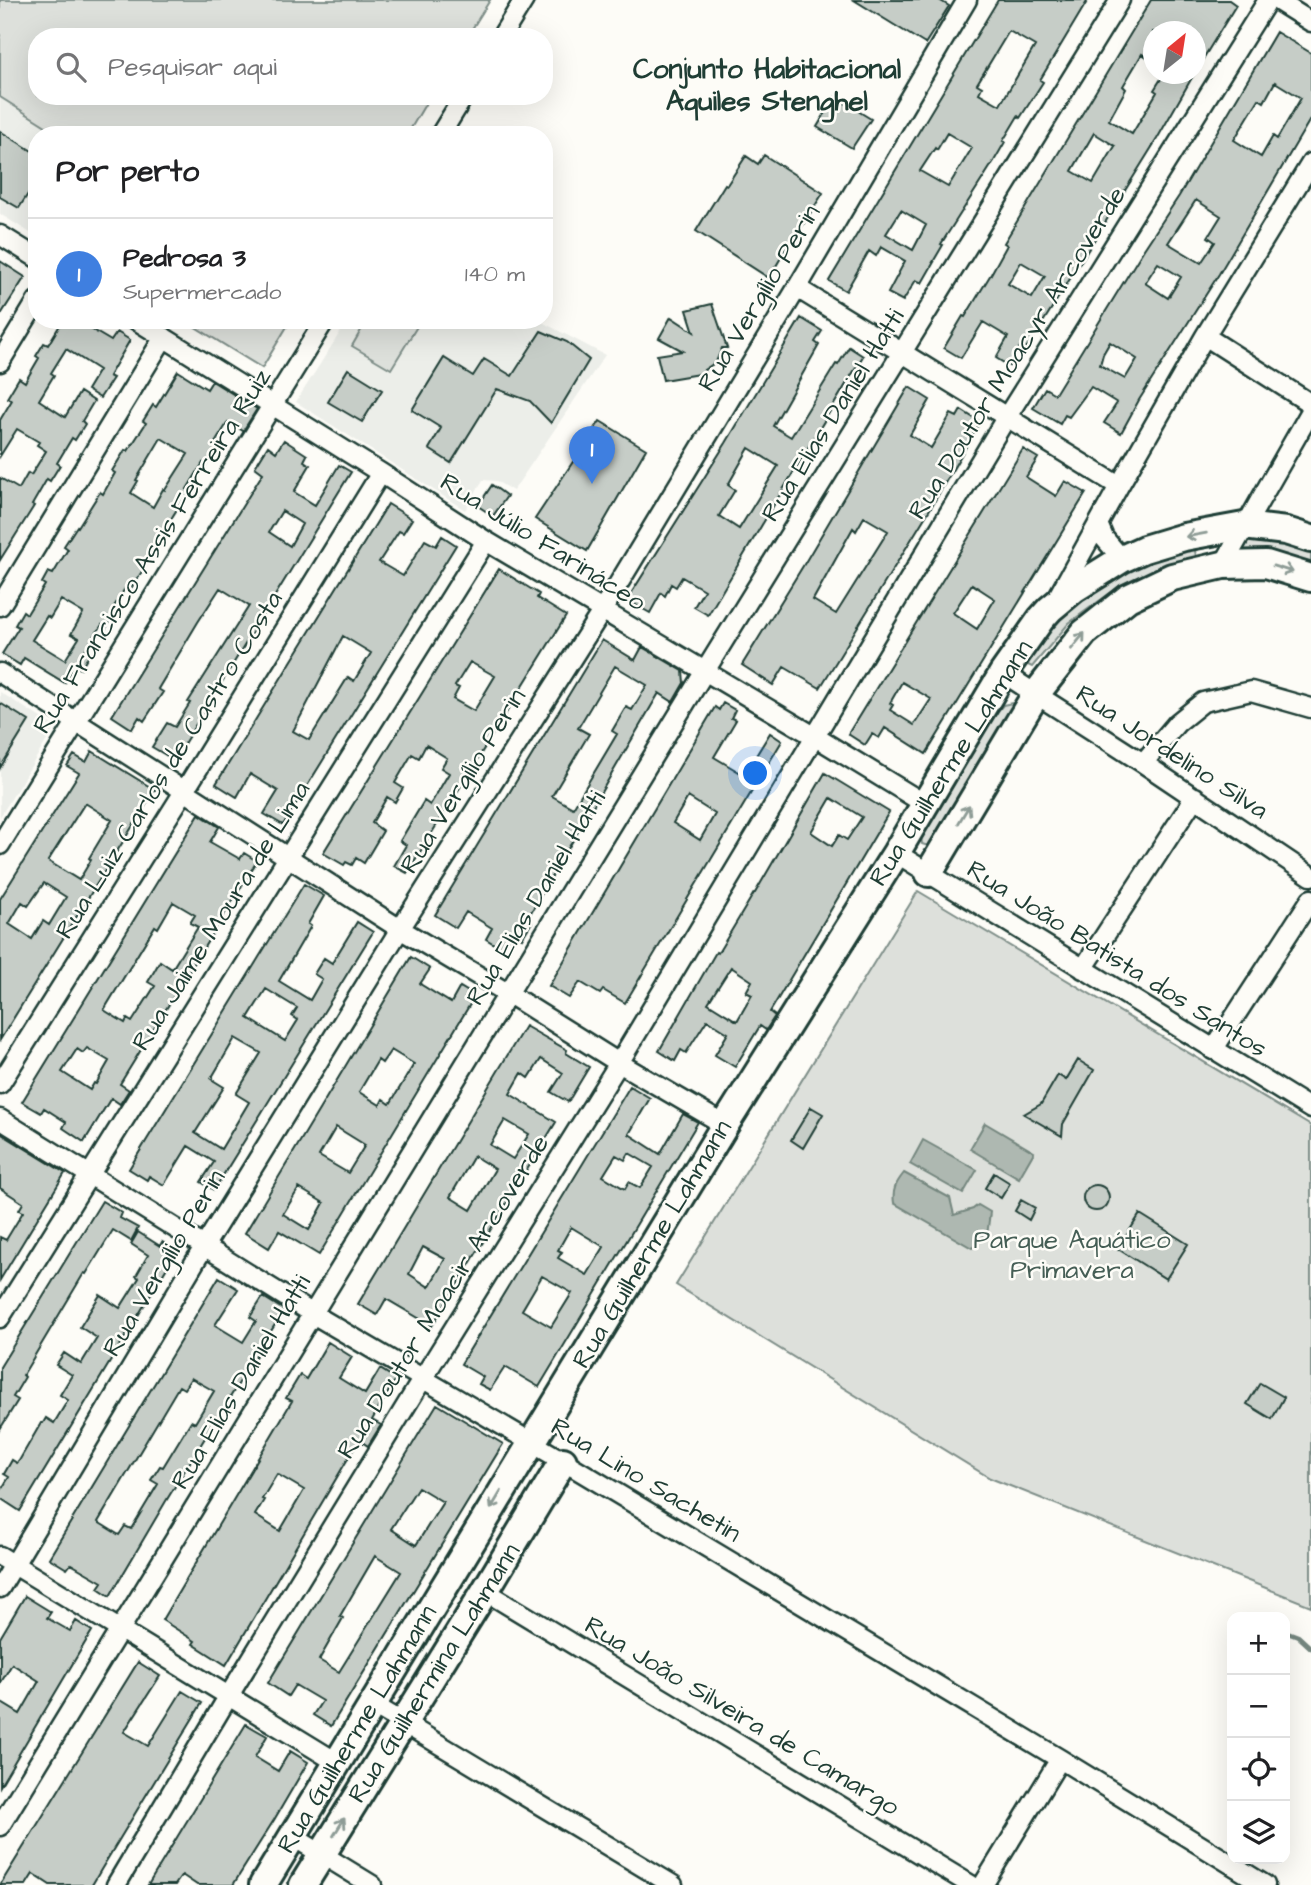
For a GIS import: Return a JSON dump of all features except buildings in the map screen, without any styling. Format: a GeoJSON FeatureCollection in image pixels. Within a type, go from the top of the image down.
{"type":"FeatureCollection","features":[{"type":"Feature","properties":{"kind":"street"},"geometry":{"type":"LineString","coordinates":[[507,28],[524,0]]}},
{"type":"Feature","properties":{"kind":"street","name":"Rua Vergílio Perin"},"geometry":{"type":"LineString","coordinates":[[0,1588],[7,1560],[400,929],[602,611],[967,0]]}},
{"type":"Feature","properties":{"kind":"street","name":"Rua Elias Daniel Hatti"},"geometry":{"type":"LineString","coordinates":[[0,1826],[705,671],[1120,0]]}},
{"type":"Feature","properties":{"kind":"street","name":"Rua Doutor Moacyr Arcoverde"},"geometry":{"type":"LineString","coordinates":[[814,736],[1006,418],[1268,0]]}},
{"type":"Feature","properties":{"kind":"street"},"geometry":{"type":"LineString","coordinates":[[1276,0],[1311,22]]}},
{"type":"Feature","properties":{"kind":"street"},"geometry":{"type":"LineString","coordinates":[[446,126],[458,105]]}},
{"type":"Feature","properties":{"kind":"street","name":"Rua Guilherme Lahmann"},"geometry":{"type":"LineString","coordinates":[[262,1885],[1003,673],[1050,609],[1205,336],[1311,163]]}},
{"type":"Feature","properties":{"kind":"street"},"geometry":{"type":"LineString","coordinates":[[0,234],[28,252]]}},
{"type":"Feature","properties":{"kind":"street"},"geometry":{"type":"LineString","coordinates":[[797,288],[1119,485]]}},
{"type":"Feature","properties":{"kind":"street"},"geometry":{"type":"LineString","coordinates":[[0,362],[28,316]]}},
{"type":"Feature","properties":{"kind":"street","name":"Rua Júlio Farináceo"},"geometry":{"type":"LineString","coordinates":[[151,329],[486,541],[925,804]]}},
{"type":"Feature","properties":{"kind":"street","name":"Rua Francisco Assis Ferreira Ruiz"},"geometry":{"type":"LineString","coordinates":[[0,845],[319,329]]}},
{"type":"Feature","properties":{"kind":"street"},"geometry":{"type":"LineString","coordinates":[[1205,336],[1311,404]]}},
{"type":"Feature","properties":{"kind":"street"},"geometry":{"type":"LineString","coordinates":[[0,606],[164,337]]}},
{"type":"Feature","properties":{"kind":"street"},"geometry":{"type":"LineString","coordinates":[[1223,565],[1311,411]]}},
{"type":"Feature","properties":{"kind":"street","name":"Rua Luiz Carlos de Castro Costa"},"geometry":{"type":"LineString","coordinates":[[0,1084],[381,473]]}},
{"type":"Feature","properties":{"kind":"street"},"geometry":{"type":"LineString","coordinates":[[1098,524],[1104,538],[1122,559]]}},
{"type":"Feature","properties":{"kind":"street","name":"Rua Guilherme Lahmann"},"geometry":{"type":"LineString","coordinates":[[1050,609],[1073,589],[1122,559],[1184,537],[1244,526],[1286,531],[1311,539]]}},
{"type":"Feature","properties":{"kind":"street","name":"Rua Jaime Moura de Lima"},"geometry":{"type":"LineString","coordinates":[[0,1318],[486,541]]}},
{"type":"Feature","properties":{"kind":"street"},"geometry":{"type":"LineString","coordinates":[[929,873],[1036,694],[1084,633],[1128,598],[1172,577],[1223,565],[1266,565],[1311,578]]}},
{"type":"Feature","properties":{"kind":"street"},"geometry":{"type":"LineString","coordinates":[[0,673],[400,929],[725,1125]]}},
{"type":"Feature","properties":{"kind":"street","name":"Rua Jordelino Silva"},"geometry":{"type":"LineString","coordinates":[[1003,673],[1195,797],[1311,876]]}},
{"type":"Feature","properties":{"kind":"street"},"geometry":{"type":"LineString","coordinates":[[1143,763],[1177,723],[1203,702],[1251,691],[1311,708]]}},
{"type":"Feature","properties":{"kind":"street","name":"Rua Doutor Moacir Arcoverde"},"geometry":{"type":"LineString","coordinates":[[116,1885],[423,1378],[619,1063],[814,736]]}},
{"type":"Feature","properties":{"kind":"street"},"geometry":{"type":"LineString","coordinates":[[1083,969],[1195,797]]}},
{"type":"Feature","properties":{"kind":"street","name":"Rua João Batista dos Santos"},"geometry":{"type":"LineString","coordinates":[[895,853],[1311,1109]]}},
{"type":"Feature","properties":{"kind":"street"},"geometry":{"type":"LineString","coordinates":[[1213,1050],[1311,899]]}},
{"type":"Feature","properties":{"kind":"street","name":"Rua Lino Sachetin"},"geometry":{"type":"LineString","coordinates":[[0,1119],[313,1314],[1060,1759],[1265,1885]]}},
{"type":"Feature","properties":{"kind":"street","name":"Rua Guilhermina Lahmann"},"geometry":{"type":"LineString","coordinates":[[303,1885],[563,1461]]}},
{"type":"Feature","properties":{"kind":"street"},"geometry":{"type":"LineString","coordinates":[[7,1560],[338,1763]]}},
{"type":"Feature","properties":{"kind":"street","name":"Rua João Silveira de Camargo"},"geometry":{"type":"LineString","coordinates":[[485,1591],[971,1885]]}},
{"type":"Feature","properties":{"kind":"street"},"geometry":{"type":"LineString","coordinates":[[372,1704],[673,1885]]}},
{"type":"Feature","properties":{"kind":"street"},"geometry":{"type":"LineString","coordinates":[[983,1885],[1060,1759]]}},
{"type":"Feature","properties":{"kind":"street"},"geometry":{"type":"LineString","coordinates":[[292,1836],[372,1885]]}},
{"type":"Feature","properties":{"kind":"shaded area"},"geometry":{"type":"Polygon","coordinates":[[[0,97],[46,126],[28,126],[28,231],[0,214],[0,97]]]}},
{"type":"Feature","properties":{"kind":"shaded area"},"geometry":{"type":"Polygon","coordinates":[[[553,328],[605,355],[513,491],[496,481],[483,480],[465,510],[296,402],[342,329],[553,328]]]}},
{"type":"Feature","properties":{"kind":"shaded area"},"geometry":{"type":"Polygon","coordinates":[[[0,692],[55,727],[0,817],[0,692]]]}},
{"type":"Feature","properties":{"kind":"shaded area"},"geometry":{"type":"Polygon","coordinates":[[[985,1123],[1034,1152],[1019,1178],[970,1149],[985,1123]]]}},
{"type":"Feature","properties":{"kind":"shaded area"},"geometry":{"type":"Polygon","coordinates":[[[923,1140],[977,1170],[963,1194],[910,1164],[923,1140]]]}},
{"type":"Feature","properties":{"kind":"shaded area"},"geometry":{"type":"Polygon","coordinates":[[[904,1173],[950,1198],[954,1215],[978,1205],[990,1212],[987,1236],[972,1248],[894,1203],[895,1187],[904,1173]]]}},
{"type":"Feature","properties":{"kind":"green space"},"geometry":{"type":"Polygon","coordinates":[[[0,0],[490,0],[473,28],[28,28],[28,105],[425,105],[412,126],[46,126],[0,97],[0,0]]]}},
{"type":"Feature","properties":{"kind":"green space"},"geometry":{"type":"Polygon","coordinates":[[[199,329],[286,329],[262,368],[199,329]]]}},
{"type":"Feature","properties":{"kind":"green space"},"geometry":{"type":"Polygon","coordinates":[[[362,329],[415,329],[391,369],[352,346],[362,329]]]}},
{"type":"Feature","properties":{"kind":"green space"},"geometry":{"type":"Polygon","coordinates":[[[1246,541],[1311,551],[1311,566],[1243,552],[1246,541]]]}},
{"type":"Feature","properties":{"kind":"green space"},"geometry":{"type":"Polygon","coordinates":[[[1192,548],[1196,557],[1110,593],[1069,623],[1032,667],[1024,663],[1056,617],[1115,574],[1170,551],[1192,548]]]}},
{"type":"Feature","properties":{"kind":"green space"},"geometry":{"type":"Polygon","coordinates":[[[1003,705],[1016,705],[931,847],[922,844],[923,831],[998,711],[1003,705]]]}},
{"type":"Feature","properties":{"kind":"green space","name":"Parque Aquático Primavera"},"geometry":{"type":"Polygon","coordinates":[[[918,891],[1311,1126],[1311,1606],[990,1478],[676,1285],[918,891]]]}},
{"type":"Feature","properties":{"kind":"waterway"},"geometry":{"type":"LineString","coordinates":[[1290,1633],[1298,1636],[1311,1648]]}},
{"type":"Feature","properties":{"kind":"place","name":"Pedrosa 3"},"geometry":{"type":"Point","coordinates":[592,484]}},
{"type":"Feature","properties":{"kind":"district","name":"Conjunto Habitacional Aquiles Stenghel"},"geometry":{"type":"Point","coordinates":[767,85]}}]}
